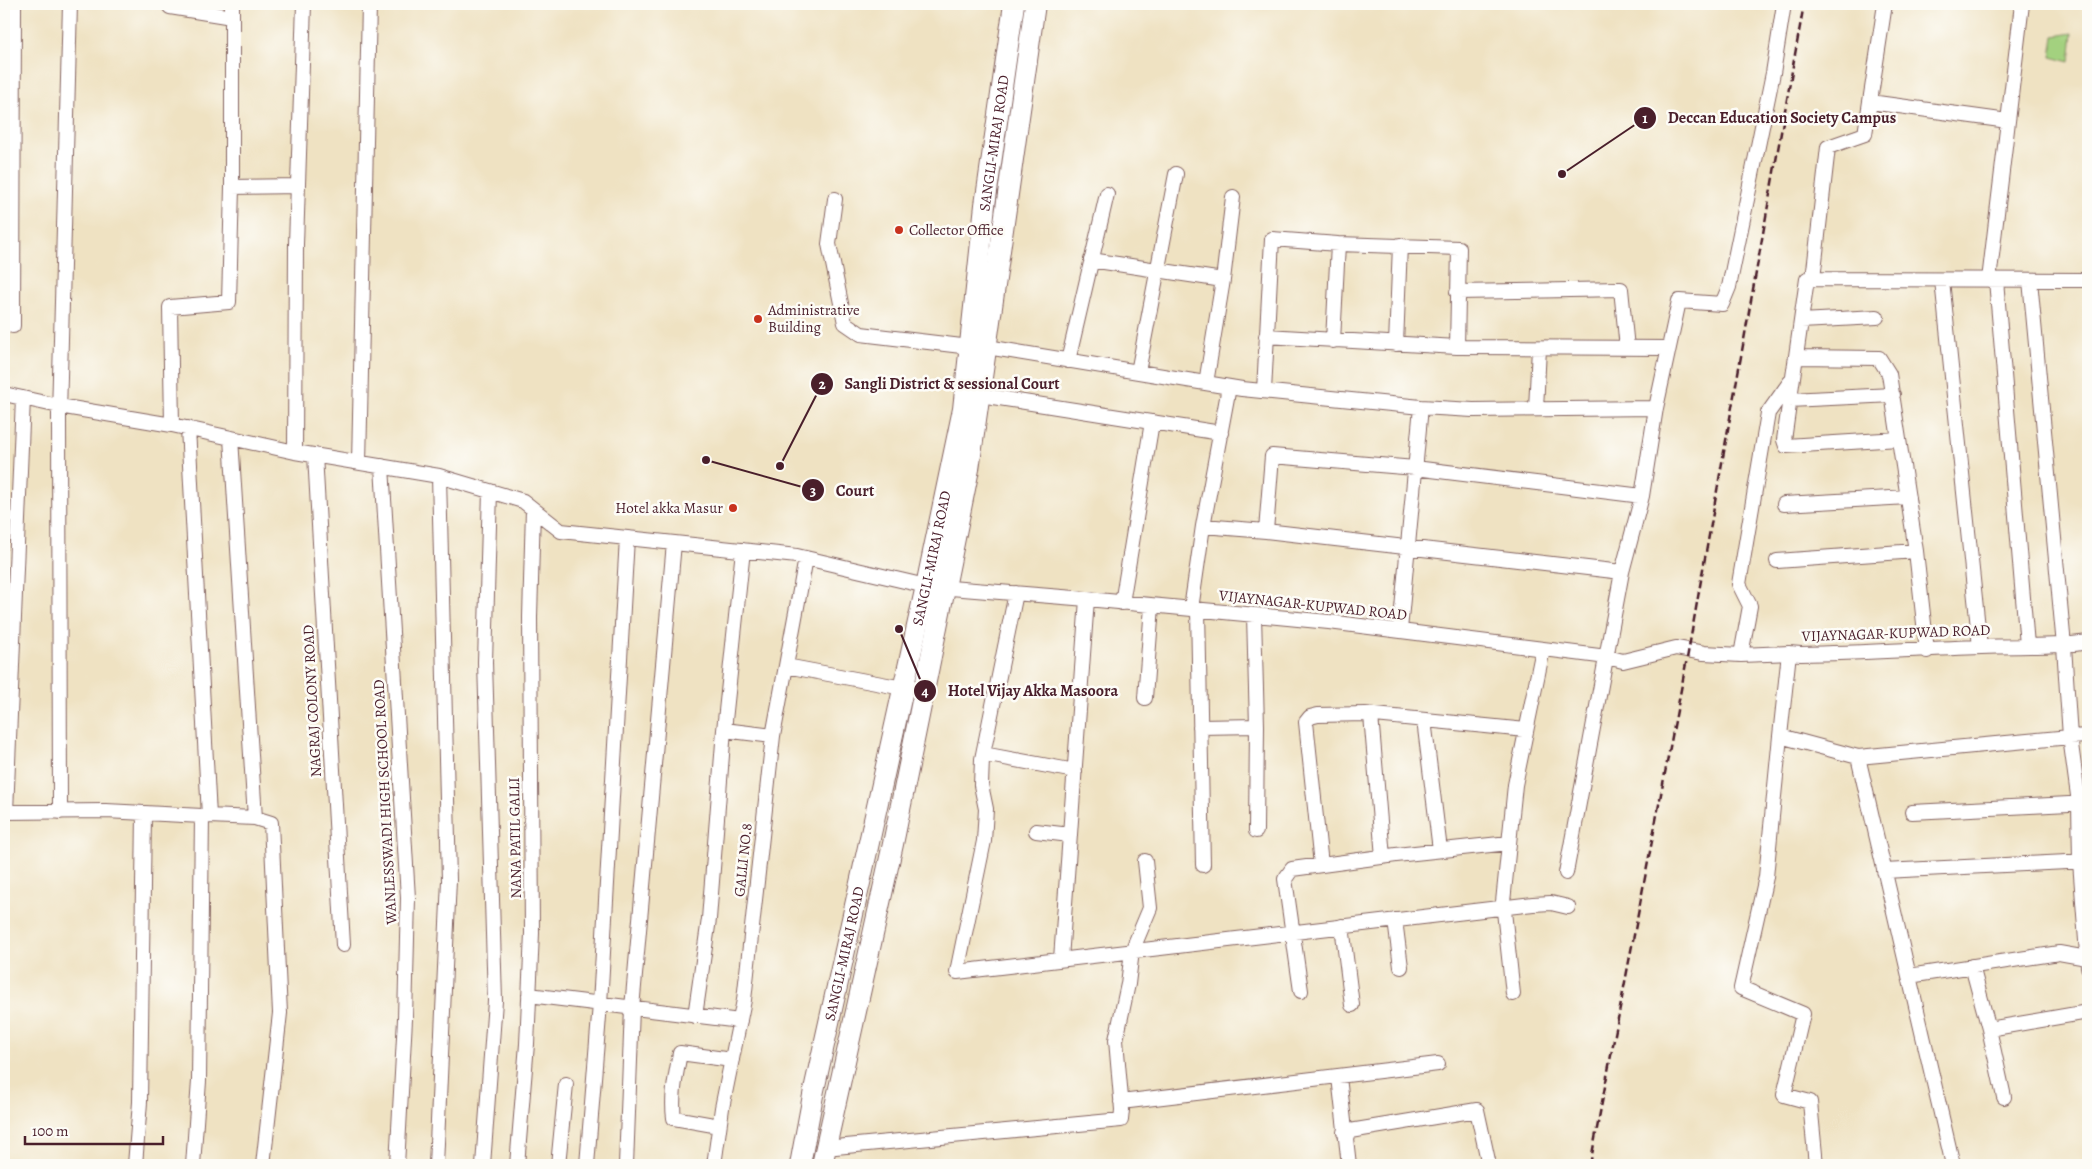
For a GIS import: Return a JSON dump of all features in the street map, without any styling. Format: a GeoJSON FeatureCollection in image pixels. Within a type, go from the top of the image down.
{"type":"FeatureCollection","features":[{"type":"Feature","properties":{"kind":"highway","name":"SANGLI-MIRAJ ROAD"},"geometry":{"type":"LineString","coordinates":[[800,1165],[814,1090],[903,688],[936,587],[969,469],[980,395],[978,347],[985,204],[1014,4]]}},
{"type":"Feature","properties":{"kind":"highway","name":"SANGLI-MIRAJ ROAD"},"geometry":{"type":"LineString","coordinates":[[823,1156],[893,844],[936,587],[963,409],[978,347],[1036,4]]}},
{"type":"Feature","properties":{"kind":"street"},"geometry":{"type":"LineString","coordinates":[[12,326],[14,4]]}},
{"type":"Feature","properties":{"kind":"street"},"geometry":{"type":"LineString","coordinates":[[60,812],[59,406],[70,4]]}},
{"type":"Feature","properties":{"kind":"street"},"geometry":{"type":"LineString","coordinates":[[170,4],[170,7],[232,11],[232,187],[229,302],[170,307],[172,425]]}},
{"type":"Feature","properties":{"kind":"street"},"geometry":{"type":"LineString","coordinates":[[295,452],[295,290],[304,4]]}},
{"type":"Feature","properties":{"kind":"street"},"geometry":{"type":"LineString","coordinates":[[359,462],[369,4]]}},
{"type":"Feature","properties":{"kind":"street"},"geometry":{"type":"LineString","coordinates":[[1566,873],[1622,572],[1642,496],[1656,408],[1679,301],[1722,304],[1729,287],[1773,72],[1784,4]]}},
{"type":"Feature","properties":{"kind":"street"},"geometry":{"type":"LineString","coordinates":[[1814,279],[1828,146],[1865,134],[1885,4]]}},
{"type":"Feature","properties":{"kind":"street"},"geometry":{"type":"LineString","coordinates":[[2022,4],[2008,121],[1993,280],[2027,645]]}},
{"type":"Feature","properties":{"kind":"street"},"geometry":{"type":"LineString","coordinates":[[1870,102],[2008,121]]}},
{"type":"Feature","properties":{"kind":"street"},"geometry":{"type":"LineString","coordinates":[[1138,372],[1176,174]]}},
{"type":"Feature","properties":{"kind":"street"},"geometry":{"type":"LineString","coordinates":[[232,187],[298,186]]}},
{"type":"Feature","properties":{"kind":"street"},"geometry":{"type":"LineString","coordinates":[[1068,360],[1107,194]]}},
{"type":"Feature","properties":{"kind":"street"},"geometry":{"type":"LineString","coordinates":[[1206,383],[1223,280],[1233,197]]}},
{"type":"Feature","properties":{"kind":"street"},"geometry":{"type":"LineString","coordinates":[[835,199],[829,244],[845,323],[862,334],[978,347],[1229,387],[1421,407],[1473,410],[1656,408]]}},
{"type":"Feature","properties":{"kind":"street"},"geometry":{"type":"LineString","coordinates":[[1264,391],[1272,239],[1338,244],[1459,248],[1457,347]]}},
{"type":"Feature","properties":{"kind":"street"},"geometry":{"type":"LineString","coordinates":[[1333,341],[1338,244]]}},
{"type":"Feature","properties":{"kind":"street"},"geometry":{"type":"LineString","coordinates":[[1396,344],[1400,245]]}},
{"type":"Feature","properties":{"kind":"street"},"geometry":{"type":"LineString","coordinates":[[1091,260],[1223,280]]}},
{"type":"Feature","properties":{"kind":"street"},"geometry":{"type":"LineString","coordinates":[[1898,438],[1786,446],[1784,440],[1789,400],[1807,279],[2088,280]]}},
{"type":"Feature","properties":{"kind":"street"},"geometry":{"type":"LineString","coordinates":[[1942,280],[1980,647]]}},
{"type":"Feature","properties":{"kind":"street"},"geometry":{"type":"LineString","coordinates":[[2030,280],[2064,646],[2070,738],[2084,803],[2088,977]]}},
{"type":"Feature","properties":{"kind":"street"},"geometry":{"type":"LineString","coordinates":[[1458,292],[1621,289],[1627,348]]}},
{"type":"Feature","properties":{"kind":"street"},"geometry":{"type":"LineString","coordinates":[[1801,321],[1877,317]]}},
{"type":"Feature","properties":{"kind":"street"},"geometry":{"type":"LineString","coordinates":[[1266,336],[1457,347],[1669,348]]}},
{"type":"Feature","properties":{"kind":"street"},"geometry":{"type":"LineString","coordinates":[[1536,410],[1539,348]]}},
{"type":"Feature","properties":{"kind":"street"},"geometry":{"type":"LineString","coordinates":[[1796,357],[1879,358],[1889,374],[1916,551],[1928,651]]}},
{"type":"Feature","properties":{"kind":"street"},"geometry":{"type":"LineString","coordinates":[[1741,655],[1750,606],[1738,584],[1768,413],[1792,380]]}},
{"type":"Feature","properties":{"kind":"street"},"geometry":{"type":"LineString","coordinates":[[1203,865],[1200,727],[1194,609],[1203,526],[1229,387]]}},
{"type":"Feature","properties":{"kind":"street","name":"VIJAYNAGAR-KUPWAD ROAD"},"geometry":{"type":"LineString","coordinates":[[4,394],[59,406],[188,428],[295,452],[439,476],[523,501],[561,532],[806,558],[936,587],[1087,599],[1400,630],[1607,657],[1623,661],[1676,648],[1704,653],[1741,655],[1928,651],[2027,645],[2048,647],[2088,642]]}},
{"type":"Feature","properties":{"kind":"street"},"geometry":{"type":"LineString","coordinates":[[980,395],[1221,433]]}},
{"type":"Feature","properties":{"kind":"street"},"geometry":{"type":"LineString","coordinates":[[1789,400],[1893,395]]}},
{"type":"Feature","properties":{"kind":"street"},"geometry":{"type":"LineString","coordinates":[[23,398],[5,812],[144,813],[256,818],[271,823],[280,1013],[263,1165]]}},
{"type":"Feature","properties":{"kind":"street"},"geometry":{"type":"LineString","coordinates":[[1400,630],[1421,407]]}},
{"type":"Feature","properties":{"kind":"street"},"geometry":{"type":"LineString","coordinates":[[1122,603],[1152,422]]}},
{"type":"Feature","properties":{"kind":"street"},"geometry":{"type":"LineString","coordinates":[[188,428],[206,816],[199,1081],[193,1165]]}},
{"type":"Feature","properties":{"kind":"street"},"geometry":{"type":"LineString","coordinates":[[231,438],[256,818]]}},
{"type":"Feature","properties":{"kind":"street","name":"NAGRAJ COLONY ROAD"},"geometry":{"type":"LineString","coordinates":[[315,455],[342,945]]}},
{"type":"Feature","properties":{"kind":"street"},"geometry":{"type":"LineString","coordinates":[[1266,531],[1272,456],[1416,468],[1642,496]]}},
{"type":"Feature","properties":{"kind":"street","name":"WANLESSWADI HIGH SCHOOL ROAD"},"geometry":{"type":"LineString","coordinates":[[382,466],[408,898],[405,1018],[397,1165]]}},
{"type":"Feature","properties":{"kind":"street"},"geometry":{"type":"LineString","coordinates":[[436,1165],[449,880],[439,476]]}},
{"type":"Feature","properties":{"kind":"street"},"geometry":{"type":"LineString","coordinates":[[482,1165],[495,1001],[485,662],[490,492]]}},
{"type":"Feature","properties":{"kind":"street"},"geometry":{"type":"LineString","coordinates":[[1784,504],[1908,497]]}},
{"type":"Feature","properties":{"kind":"street","name":"NANA PATIL GALLI"},"geometry":{"type":"LineString","coordinates":[[517,1165],[532,933],[530,656],[533,510]]}},
{"type":"Feature","properties":{"kind":"street"},"geometry":{"type":"LineString","coordinates":[[1203,526],[1266,531],[1622,572]]}},
{"type":"Feature","properties":{"kind":"street"},"geometry":{"type":"LineString","coordinates":[[587,1165],[600,1004],[627,538]]}},
{"type":"Feature","properties":{"kind":"street"},"geometry":{"type":"LineString","coordinates":[[626,1165],[632,1008],[674,543]]}},
{"type":"Feature","properties":{"kind":"street"},"geometry":{"type":"LineString","coordinates":[[695,1016],[709,919],[724,730],[743,550]]}},
{"type":"Feature","properties":{"kind":"street"},"geometry":{"type":"LineString","coordinates":[[1778,561],[1916,551]]}},
{"type":"Feature","properties":{"kind":"street","name":"GALLI NO.8"},"geometry":{"type":"LineString","coordinates":[[714,1165],[719,1126],[744,1000],[773,736],[806,558]]}},
{"type":"Feature","properties":{"kind":"street"},"geometry":{"type":"LineString","coordinates":[[1016,593],[983,754],[981,785],[986,809],[984,841],[957,972],[1504,907],[1551,903],[1568,907]]}},
{"type":"Feature","properties":{"kind":"street"},"geometry":{"type":"LineString","coordinates":[[1061,959],[1087,599]]}},
{"type":"Feature","properties":{"kind":"street"},"geometry":{"type":"LineString","coordinates":[[1145,698],[1152,606]]}},
{"type":"Feature","properties":{"kind":"street"},"geometry":{"type":"LineString","coordinates":[[1254,615],[1257,726],[1256,831]]}},
{"type":"Feature","properties":{"kind":"street"},"geometry":{"type":"LineString","coordinates":[[1513,994],[1504,907],[1509,843],[1515,785],[1543,649]]}},
{"type":"Feature","properties":{"kind":"street"},"geometry":{"type":"LineString","coordinates":[[1789,653],[1766,877],[1741,988],[1803,1014],[1784,1095],[1810,1102],[1816,1165]]}},
{"type":"Feature","properties":{"kind":"street"},"geometry":{"type":"LineString","coordinates":[[786,666],[903,688]]}},
{"type":"Feature","properties":{"kind":"street"},"geometry":{"type":"LineString","coordinates":[[1321,865],[1306,722],[1310,717],[1318,715],[1372,715],[1526,730]]}},
{"type":"Feature","properties":{"kind":"street"},"geometry":{"type":"LineString","coordinates":[[1372,715],[1383,857]]}},
{"type":"Feature","properties":{"kind":"street"},"geometry":{"type":"LineString","coordinates":[[1424,720],[1440,850]]}},
{"type":"Feature","properties":{"kind":"street"},"geometry":{"type":"LineString","coordinates":[[1200,727],[1257,726]]}},
{"type":"Feature","properties":{"kind":"street"},"geometry":{"type":"LineString","coordinates":[[724,730],[773,736]]}},
{"type":"Feature","properties":{"kind":"street"},"geometry":{"type":"LineString","coordinates":[[1780,736],[1858,757],[2088,736]]}},
{"type":"Feature","properties":{"kind":"street"},"geometry":{"type":"LineString","coordinates":[[983,754],[1075,771]]}},
{"type":"Feature","properties":{"kind":"street"},"geometry":{"type":"LineString","coordinates":[[1858,757],[1953,1165]]}},
{"type":"Feature","properties":{"kind":"street"},"geometry":{"type":"LineString","coordinates":[[1912,812],[2084,803]]}},
{"type":"Feature","properties":{"kind":"street"},"geometry":{"type":"LineString","coordinates":[[135,1165],[140,1102],[144,813]]}},
{"type":"Feature","properties":{"kind":"street"},"geometry":{"type":"LineString","coordinates":[[1036,831],[1070,835]]}},
{"type":"Feature","properties":{"kind":"street"},"geometry":{"type":"LineString","coordinates":[[1301,992],[1285,879],[1292,870],[1383,857],[1509,843]]}},
{"type":"Feature","properties":{"kind":"street"},"geometry":{"type":"LineString","coordinates":[[823,1156],[1121,1120],[1122,1102],[1116,1040],[1128,984],[1132,951],[1150,908],[1146,861]]}},
{"type":"Feature","properties":{"kind":"street"},"geometry":{"type":"LineString","coordinates":[[1884,871],[2084,862]]}},
{"type":"Feature","properties":{"kind":"street"},"geometry":{"type":"LineString","coordinates":[[1395,920],[1401,967]]}},
{"type":"Feature","properties":{"kind":"street"},"geometry":{"type":"LineString","coordinates":[[1342,926],[1352,1005]]}},
{"type":"Feature","properties":{"kind":"street"},"geometry":{"type":"LineString","coordinates":[[1909,976],[2059,953],[2088,964]]}},
{"type":"Feature","properties":{"kind":"street"},"geometry":{"type":"LineString","coordinates":[[1972,966],[1989,1029],[2004,1097]]}},
{"type":"Feature","properties":{"kind":"street"},"geometry":{"type":"LineString","coordinates":[[529,995],[740,1021]]}},
{"type":"Feature","properties":{"kind":"street"},"geometry":{"type":"LineString","coordinates":[[1989,1029],[2088,1012]]}},
{"type":"Feature","properties":{"kind":"street"},"geometry":{"type":"LineString","coordinates":[[719,1126],[674,1118],[672,1104],[676,1074],[680,1054],[732,1060]]}},
{"type":"Feature","properties":{"kind":"street"},"geometry":{"type":"LineString","coordinates":[[1122,1102],[1438,1064]]}},
{"type":"Feature","properties":{"kind":"street"},"geometry":{"type":"LineString","coordinates":[[1339,1077],[1349,1165]]}},
{"type":"Feature","properties":{"kind":"street"},"geometry":{"type":"LineString","coordinates":[[558,1165],[566,1084]]}},
{"type":"Feature","properties":{"kind":"street"},"geometry":{"type":"LineString","coordinates":[[1344,1132],[1477,1110],[1490,1165]]}},
{"type":"Feature","properties":{"kind":"green space"},"geometry":{"type":"Polygon","coordinates":[[[2073,33],[2070,62],[2051,57],[2054,36],[2073,33]]]}},
{"type":"Feature","properties":{"kind":"railway"},"geometry":{"type":"LineString","coordinates":[[1590,1165],[1688,653],[1804,4]]}},
{"type":"Feature","properties":{"kind":"place","name":"Deccan Education Society Campus"},"geometry":{"type":"Point","coordinates":[1562,174]}},
{"type":"Feature","properties":{"kind":"place","name":"Collector Office"},"geometry":{"type":"Point","coordinates":[899,230]}},
{"type":"Feature","properties":{"kind":"place","name":"Administrative Building"},"geometry":{"type":"Point","coordinates":[758,319]}},
{"type":"Feature","properties":{"kind":"place","name":"Court"},"geometry":{"type":"Point","coordinates":[706,460]}},
{"type":"Feature","properties":{"kind":"place","name":"Sangli District & sessional Court"},"geometry":{"type":"Point","coordinates":[780,466]}},
{"type":"Feature","properties":{"kind":"place","name":"Hotel akka Masur"},"geometry":{"type":"Point","coordinates":[733,508]}},
{"type":"Feature","properties":{"kind":"place","name":"Hotel Vijay Akka Masoora"},"geometry":{"type":"Point","coordinates":[899,629]}}]}
